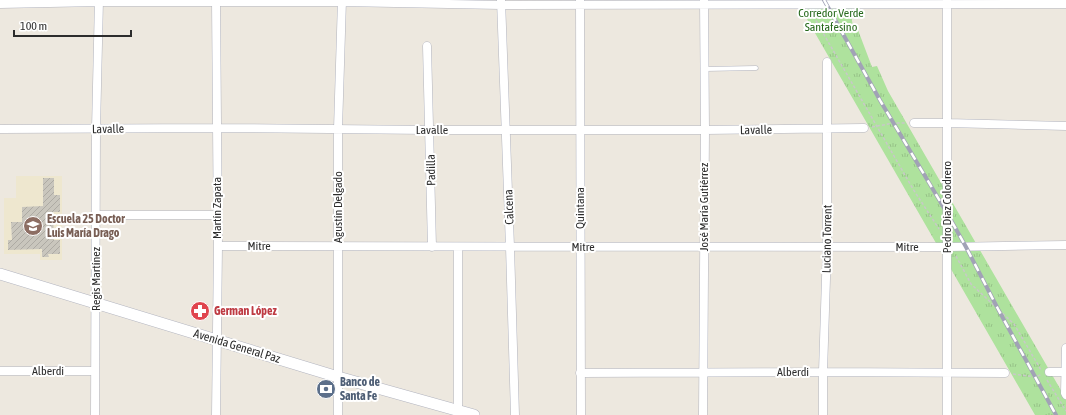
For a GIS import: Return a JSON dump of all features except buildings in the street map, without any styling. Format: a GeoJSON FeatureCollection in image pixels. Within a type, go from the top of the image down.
{"type":"FeatureCollection","features":[{"type":"Feature","properties":{"kind":"main road","name":"Avenida General Paz"},"geometry":{"type":"LineString","coordinates":[[0,274],[338,377],[458,412],[474,415]]}},
{"type":"Feature","properties":{"kind":"street"},"geometry":{"type":"LineString","coordinates":[[0,4],[15,2],[98,1],[342,1],[501,3],[704,2],[792,5],[947,3],[1066,4]]}},
{"type":"Feature","properties":{"kind":"street","name":"Regis Martínez"},"geometry":{"type":"LineString","coordinates":[[95,415],[95,215],[98,1]]}},
{"type":"Feature","properties":{"kind":"street","name":"Martín Zapata"},"geometry":{"type":"LineString","coordinates":[[216,1],[218,215],[216,415]]}},
{"type":"Feature","properties":{"kind":"street","name":"Agustín Delgado"},"geometry":{"type":"LineString","coordinates":[[338,415],[338,129],[342,1]]}},
{"type":"Feature","properties":{"kind":"street","name":"Quintana"},"geometry":{"type":"LineString","coordinates":[[580,2],[580,415]]}},
{"type":"Feature","properties":{"kind":"street","name":"José María Gutiérrez"},"geometry":{"type":"LineString","coordinates":[[703,415],[705,130],[704,2]]}},
{"type":"Feature","properties":{"kind":"street","name":"Calcena"},"geometry":{"type":"LineString","coordinates":[[501,3],[515,415]]}},
{"type":"Feature","properties":{"kind":"street","name":"Pedro Díaz Colodrero"},"geometry":{"type":"LineString","coordinates":[[947,3],[947,415]]}},
{"type":"Feature","properties":{"kind":"street","name":"Padilla"},"geometry":{"type":"LineString","coordinates":[[428,46],[432,247]]}},
{"type":"Feature","properties":{"kind":"street","name":"Luciano Torrent"},"geometry":{"type":"LineString","coordinates":[[823,415],[827,247],[827,62]]}},
{"type":"Feature","properties":{"kind":"street"},"geometry":{"type":"LineString","coordinates":[[914,123],[1066,126]]}},
{"type":"Feature","properties":{"kind":"street","name":"Lavalle"},"geometry":{"type":"LineString","coordinates":[[0,129],[217,128],[705,130],[864,128]]}},
{"type":"Feature","properties":{"kind":"street"},"geometry":{"type":"LineString","coordinates":[[95,215],[218,215]]}},
{"type":"Feature","properties":{"kind":"street","name":"Mitre"},"geometry":{"type":"LineString","coordinates":[[218,246],[948,247],[1066,245]]}},
{"type":"Feature","properties":{"kind":"street"},"geometry":{"type":"LineString","coordinates":[[458,247],[458,412]]}},
{"type":"Feature","properties":{"kind":"street"},"geometry":{"type":"LineString","coordinates":[[1065,394],[1066,348]]}},
{"type":"Feature","properties":{"kind":"street","name":"Alberdi"},"geometry":{"type":"LineString","coordinates":[[0,371],[95,372]]}},
{"type":"Feature","properties":{"kind":"street"},"geometry":{"type":"LineString","coordinates":[[1049,372],[1066,372]]}},
{"type":"Feature","properties":{"kind":"street","name":"Alberdi"},"geometry":{"type":"LineString","coordinates":[[580,373],[1005,373]]}},
{"type":"Feature","properties":{"kind":"lane"},"geometry":{"type":"LineString","coordinates":[[705,69],[756,68]]}},
{"type":"Feature","properties":{"kind":"path"},"geometry":{"type":"LineString","coordinates":[[807,5],[848,76]]}},
{"type":"Feature","properties":{"kind":"path"},"geometry":{"type":"LineString","coordinates":[[864,128],[894,123],[914,123]]}},
{"type":"Feature","properties":{"kind":"path"},"geometry":{"type":"LineString","coordinates":[[1005,373],[1036,376],[1049,372]]}},
{"type":"Feature","properties":{"kind":"shaded area","name":"Escuela 25 Doctor Luis María Drago"},"geometry":{"type":"Polygon","coordinates":[[[16,176],[62,176],[62,260],[40,260],[40,254],[4,254],[4,198],[16,198],[16,176]]]}},
{"type":"Feature","properties":{"kind":"green space","name":"Corredor Verde Santafesino"},"geometry":{"type":"Polygon","coordinates":[[[796,0],[852,0],[852,21],[854,30],[858,30],[872,67],[877,66],[888,91],[1066,399],[1066,415],[1035,415],[796,0]]]}},
{"type":"Feature","properties":{"kind":"railway"},"geometry":{"type":"LineString","coordinates":[[824,0],[881,102],[947,213],[1056,415]]}},
{"type":"Feature","properties":{"kind":"place","name":"Escuela 25 Doctor Luis María Drago"},"geometry":{"type":"Point","coordinates":[33,226]}},
{"type":"Feature","properties":{"kind":"place","name":"German López"},"geometry":{"type":"Point","coordinates":[200,311]}},
{"type":"Feature","properties":{"kind":"place","name":"Banco de Santa Fe"},"geometry":{"type":"Point","coordinates":[326,389]}}]}
